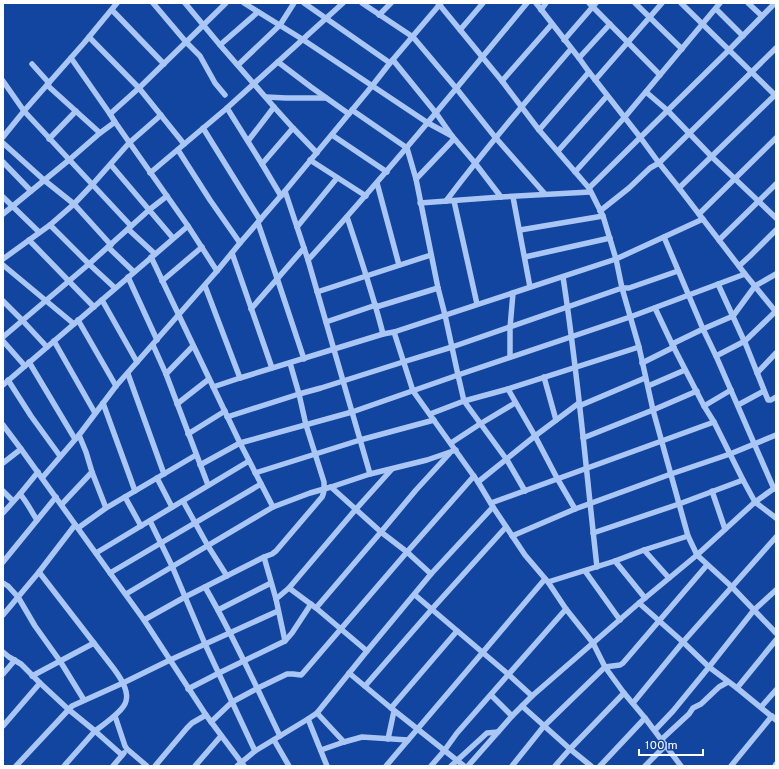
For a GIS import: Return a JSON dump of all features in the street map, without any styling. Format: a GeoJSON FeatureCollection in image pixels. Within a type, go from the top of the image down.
{"type":"FeatureCollection","features":[{"type":"Feature","properties":{"kind":"street"},"geometry":{"type":"LineString","coordinates":[[3,137],[90,37],[117,3]]}},
{"type":"Feature","properties":{"kind":"street"},"geometry":{"type":"LineString","coordinates":[[153,3],[200,56],[215,84],[225,95]]}},
{"type":"Feature","properties":{"kind":"street"},"geometry":{"type":"LineString","coordinates":[[186,3],[274,107],[317,153]]}},
{"type":"Feature","properties":{"kind":"street"},"geometry":{"type":"LineString","coordinates":[[110,114],[204,26],[226,3]]}},
{"type":"Feature","properties":{"kind":"street"},"geometry":{"type":"LineString","coordinates":[[244,3],[302,39],[428,123],[453,137]]}},
{"type":"Feature","properties":{"kind":"street"},"geometry":{"type":"LineString","coordinates":[[238,65],[280,25],[294,3]]}},
{"type":"Feature","properties":{"kind":"street"},"geometry":{"type":"LineString","coordinates":[[304,3],[392,61],[436,113],[453,137],[502,197]]}},
{"type":"Feature","properties":{"kind":"street"},"geometry":{"type":"LineString","coordinates":[[150,172],[227,108],[343,3]]}},
{"type":"Feature","properties":{"kind":"street"},"geometry":{"type":"LineString","coordinates":[[362,3],[413,37],[495,137],[545,194]]}},
{"type":"Feature","properties":{"kind":"street"},"geometry":{"type":"LineString","coordinates":[[379,15],[391,3]]}},
{"type":"Feature","properties":{"kind":"street"},"geometry":{"type":"LineString","coordinates":[[460,30],[483,3]]}},
{"type":"Feature","properties":{"kind":"street"},"geometry":{"type":"LineString","coordinates":[[308,260],[387,172],[527,3]]}},
{"type":"Feature","properties":{"kind":"street"},"geometry":{"type":"LineString","coordinates":[[536,3],[659,163],[680,188],[744,274],[776,312],[745,341],[716,356]]}},
{"type":"Feature","properties":{"kind":"street"},"geometry":{"type":"LineString","coordinates":[[541,10],[546,3]]}},
{"type":"Feature","properties":{"kind":"street"},"geometry":{"type":"LineString","coordinates":[[636,3],[682,49]]}},
{"type":"Feature","properties":{"kind":"street"},"geometry":{"type":"LineString","coordinates":[[595,80],[662,3]]}},
{"type":"Feature","properties":{"kind":"street"},"geometry":{"type":"LineString","coordinates":[[680,188],[776,95],[681,3]]}},
{"type":"Feature","properties":{"kind":"street"},"geometry":{"type":"LineString","coordinates":[[575,172],[624,118],[720,3]]}},
{"type":"Feature","properties":{"kind":"street"},"geometry":{"type":"LineString","coordinates":[[748,3],[762,16]]}},
{"type":"Feature","properties":{"kind":"street"},"geometry":{"type":"LineString","coordinates":[[420,204],[590,190],[640,137],[775,3]]}},
{"type":"Feature","properties":{"kind":"street"},"geometry":{"type":"LineString","coordinates":[[42,478],[77,437],[116,386],[205,286],[440,4],[540,130],[590,190],[602,214],[616,259],[622,288],[639,347],[653,410],[688,536],[697,555],[732,587],[776,633]]}},
{"type":"Feature","properties":{"kind":"street"},"geometry":{"type":"LineString","coordinates":[[564,40],[593,4],[610,24],[660,75]]}},
{"type":"Feature","properties":{"kind":"street"},"geometry":{"type":"LineString","coordinates":[[716,9],[743,36]]}},
{"type":"Feature","properties":{"kind":"street"},"geometry":{"type":"LineString","coordinates":[[112,10],[164,64]]}},
{"type":"Feature","properties":{"kind":"street"},"geometry":{"type":"LineString","coordinates":[[220,45],[258,12]]}},
{"type":"Feature","properties":{"kind":"street"},"geometry":{"type":"LineString","coordinates":[[502,81],[552,24]]}},
{"type":"Feature","properties":{"kind":"street"},"geometry":{"type":"LineString","coordinates":[[579,58],[610,24]]}},
{"type":"Feature","properties":{"kind":"street"},"geometry":{"type":"LineString","coordinates":[[90,37],[139,88],[184,144]]}},
{"type":"Feature","properties":{"kind":"street"},"geometry":{"type":"LineString","coordinates":[[520,230],[602,214],[650,168],[659,163],[776,48]]}},
{"type":"Feature","properties":{"kind":"street"},"geometry":{"type":"LineString","coordinates":[[446,201],[495,137],[571,49]]}},
{"type":"Feature","properties":{"kind":"street"},"geometry":{"type":"LineString","coordinates":[[72,58],[129,143],[188,226],[217,271]]}},
{"type":"Feature","properties":{"kind":"street"},"geometry":{"type":"LineString","coordinates":[[278,62],[326,98],[351,112],[407,148],[416,179],[438,288],[446,315],[464,401],[507,460],[525,491]]}},
{"type":"Feature","properties":{"kind":"street"},"geometry":{"type":"LineString","coordinates":[[32,64],[48,84],[100,133]]}},
{"type":"Feature","properties":{"kind":"street"},"geometry":{"type":"LineString","coordinates":[[540,130],[589,72]]}},
{"type":"Feature","properties":{"kind":"street"},"geometry":{"type":"LineString","coordinates":[[4,84],[24,112],[92,185],[153,256],[162,281],[178,316],[240,444],[273,507]]}},
{"type":"Feature","properties":{"kind":"street"},"geometry":{"type":"LineString","coordinates":[[646,92],[667,110],[712,157],[776,218]]}},
{"type":"Feature","properties":{"kind":"street"},"geometry":{"type":"LineString","coordinates":[[558,151],[607,96]]}},
{"type":"Feature","properties":{"kind":"street"},"geometry":{"type":"LineString","coordinates":[[266,97],[326,98]]}},
{"type":"Feature","properties":{"kind":"street"},"geometry":{"type":"LineString","coordinates":[[248,141],[274,107]]}},
{"type":"Feature","properties":{"kind":"street"},"geometry":{"type":"LineString","coordinates":[[227,108],[282,194],[297,227],[344,381],[370,474]]}},
{"type":"Feature","properties":{"kind":"street"},"geometry":{"type":"LineString","coordinates":[[49,139],[76,111]]}},
{"type":"Feature","properties":{"kind":"street"},"geometry":{"type":"LineString","coordinates":[[3,259],[50,225],[74,204],[111,165],[129,143],[161,115]]}},
{"type":"Feature","properties":{"kind":"street"},"geometry":{"type":"LineString","coordinates":[[3,214],[115,122]]}},
{"type":"Feature","properties":{"kind":"street"},"geometry":{"type":"LineString","coordinates":[[203,128],[259,221],[304,359]]}},
{"type":"Feature","properties":{"kind":"street"},"geometry":{"type":"LineString","coordinates":[[262,164],[293,128]]}},
{"type":"Feature","properties":{"kind":"street"},"geometry":{"type":"LineString","coordinates":[[332,135],[387,172]]}},
{"type":"Feature","properties":{"kind":"street"},"geometry":{"type":"LineString","coordinates":[[416,179],[453,137]]}},
{"type":"Feature","properties":{"kind":"street"},"geometry":{"type":"LineString","coordinates":[[699,214],[776,138]]}},
{"type":"Feature","properties":{"kind":"street"},"geometry":{"type":"LineString","coordinates":[[3,143],[44,180],[74,204],[109,246],[134,272]]}},
{"type":"Feature","properties":{"kind":"street"},"geometry":{"type":"LineString","coordinates":[[178,150],[240,243]]}},
{"type":"Feature","properties":{"kind":"street"},"geometry":{"type":"LineString","coordinates":[[310,160],[366,196]]}},
{"type":"Feature","properties":{"kind":"street"},"geometry":{"type":"LineString","coordinates":[[3,162],[32,191]]}},
{"type":"Feature","properties":{"kind":"street"},"geometry":{"type":"LineString","coordinates":[[111,165],[173,238]]}},
{"type":"Feature","properties":{"kind":"street"},"geometry":{"type":"LineString","coordinates":[[297,227],[337,178]]}},
{"type":"Feature","properties":{"kind":"street"},"geometry":{"type":"LineString","coordinates":[[377,183],[399,265]]}},
{"type":"Feature","properties":{"kind":"street"},"geometry":{"type":"LineString","coordinates":[[719,240],[776,184]]}},
{"type":"Feature","properties":{"kind":"street"},"geometry":{"type":"LineString","coordinates":[[3,337],[167,196]]}},
{"type":"Feature","properties":{"kind":"street"},"geometry":{"type":"LineString","coordinates":[[3,197],[40,232]]}},
{"type":"Feature","properties":{"kind":"street"},"geometry":{"type":"LineString","coordinates":[[513,197],[530,287]]}},
{"type":"Feature","properties":{"kind":"street"},"geometry":{"type":"LineString","coordinates":[[454,201],[477,304]]}},
{"type":"Feature","properties":{"kind":"street"},"geometry":{"type":"LineString","coordinates":[[347,217],[367,276],[383,334]]}},
{"type":"Feature","properties":{"kind":"street"},"geometry":{"type":"LineString","coordinates":[[213,387],[383,334],[394,332],[616,259],[703,219]]}},
{"type":"Feature","properties":{"kind":"street"},"geometry":{"type":"LineString","coordinates":[[50,225],[115,288]]}},
{"type":"Feature","properties":{"kind":"street"},"geometry":{"type":"LineString","coordinates":[[60,456],[5,382],[188,226]]}},
{"type":"Feature","properties":{"kind":"street"},"geometry":{"type":"LineString","coordinates":[[738,266],[776,230]]}},
{"type":"Feature","properties":{"kind":"street"},"geometry":{"type":"LineString","coordinates":[[468,766],[512,716],[532,696],[639,602],[697,555],[755,502],[775,488],[703,329],[664,237]]}},
{"type":"Feature","properties":{"kind":"street"},"geometry":{"type":"LineString","coordinates":[[525,257],[610,238]]}},
{"type":"Feature","properties":{"kind":"street"},"geometry":{"type":"LineString","coordinates":[[29,240],[94,307]]}},
{"type":"Feature","properties":{"kind":"street"},"geometry":{"type":"LineString","coordinates":[[162,281],[202,247]]}},
{"type":"Feature","properties":{"kind":"street"},"geometry":{"type":"LineString","coordinates":[[251,309],[304,248]]}},
{"type":"Feature","properties":{"kind":"street"},"geometry":{"type":"LineString","coordinates":[[232,253],[272,368]]}},
{"type":"Feature","properties":{"kind":"street"},"geometry":{"type":"LineString","coordinates":[[317,292],[431,255]]}},
{"type":"Feature","properties":{"kind":"street"},"geometry":{"type":"LineString","coordinates":[[3,265],[76,322],[116,386]]}},
{"type":"Feature","properties":{"kind":"street"},"geometry":{"type":"LineString","coordinates":[[188,434],[226,414],[344,381],[452,347],[622,288],[629,288],[678,271]]}},
{"type":"Feature","properties":{"kind":"street"},"geometry":{"type":"LineString","coordinates":[[200,465],[240,444],[352,412],[570,336],[630,317],[744,274]]}},
{"type":"Feature","properties":{"kind":"street"},"geometry":{"type":"LineString","coordinates":[[642,363],[703,329],[733,316],[755,286],[776,274]]}},
{"type":"Feature","properties":{"kind":"street"},"geometry":{"type":"LineString","coordinates":[[128,277],[155,342],[208,485]]}},
{"type":"Feature","properties":{"kind":"street"},"geometry":{"type":"LineString","coordinates":[[563,277],[570,336],[576,368],[597,567]]}},
{"type":"Feature","properties":{"kind":"street"},"geometry":{"type":"LineString","coordinates":[[718,284],[745,341],[768,400],[776,397]]}},
{"type":"Feature","properties":{"kind":"street"},"geometry":{"type":"LineString","coordinates":[[205,286],[240,378]]}},
{"type":"Feature","properties":{"kind":"street"},"geometry":{"type":"LineString","coordinates":[[326,322],[438,288]]}},
{"type":"Feature","properties":{"kind":"street"},"geometry":{"type":"LineString","coordinates":[[510,357],[510,328],[513,293]]}},
{"type":"Feature","properties":{"kind":"street"},"geometry":{"type":"LineString","coordinates":[[102,300],[137,362]]}},
{"type":"Feature","properties":{"kind":"street"},"geometry":{"type":"LineString","coordinates":[[3,301],[47,347]]}},
{"type":"Feature","properties":{"kind":"street"},"geometry":{"type":"LineString","coordinates":[[655,308],[685,370],[714,422],[755,502],[776,518]]}},
{"type":"Feature","properties":{"kind":"street"},"geometry":{"type":"LineString","coordinates":[[394,332],[413,391],[474,476],[512,536],[593,643],[605,667],[624,693],[662,739],[681,766]]}},
{"type":"Feature","properties":{"kind":"street"},"geometry":{"type":"LineString","coordinates":[[3,341],[27,364],[77,437],[86,452],[106,508]]}},
{"type":"Feature","properties":{"kind":"street"},"geometry":{"type":"LineString","coordinates":[[54,341],[95,413]]}},
{"type":"Feature","properties":{"kind":"street"},"geometry":{"type":"LineString","coordinates":[[166,374],[193,346]]}},
{"type":"Feature","properties":{"kind":"street"},"geometry":{"type":"LineString","coordinates":[[430,414],[464,401],[508,389],[639,347]]}},
{"type":"Feature","properties":{"kind":"street"},"geometry":{"type":"LineString","coordinates":[[757,373],[776,353]]}},
{"type":"Feature","properties":{"kind":"street"},"geometry":{"type":"LineString","coordinates":[[144,620],[185,597],[253,562],[272,554],[322,497],[324,493],[324,482],[306,425],[290,363]]}},
{"type":"Feature","properties":{"kind":"street"},"geometry":{"type":"LineString","coordinates":[[648,386],[685,370]]}},
{"type":"Feature","properties":{"kind":"street"},"geometry":{"type":"LineString","coordinates":[[128,374],[164,474]]}},
{"type":"Feature","properties":{"kind":"street"},"geometry":{"type":"LineString","coordinates":[[544,377],[556,420]]}},
{"type":"Feature","properties":{"kind":"street"},"geometry":{"type":"LineString","coordinates":[[177,404],[209,378]]}},
{"type":"Feature","properties":{"kind":"street"},"geometry":{"type":"LineString","coordinates":[[478,482],[535,436],[579,405],[645,378]]}},
{"type":"Feature","properties":{"kind":"street"},"geometry":{"type":"LineString","coordinates":[[508,389],[557,478],[576,509]]}},
{"type":"Feature","properties":{"kind":"street"},"geometry":{"type":"LineString","coordinates":[[704,406],[730,390]]}},
{"type":"Feature","properties":{"kind":"street"},"geometry":{"type":"LineString","coordinates":[[583,438],[697,391]]}},
{"type":"Feature","properties":{"kind":"street"},"geometry":{"type":"LineString","coordinates":[[738,406],[764,391]]}},
{"type":"Feature","properties":{"kind":"street"},"geometry":{"type":"LineString","coordinates":[[103,403],[135,491]]}},
{"type":"Feature","properties":{"kind":"street"},"geometry":{"type":"LineString","coordinates":[[451,443],[515,403]]}},
{"type":"Feature","properties":{"kind":"street"},"geometry":{"type":"LineString","coordinates":[[255,473],[360,440],[434,420]]}},
{"type":"Feature","properties":{"kind":"street"},"geometry":{"type":"LineString","coordinates":[[4,427],[62,504],[126,594],[188,689],[241,765],[255,751],[317,713],[431,574],[492,505],[557,478],[662,442],[714,422]]}},
{"type":"Feature","properties":{"kind":"street"},"geometry":{"type":"LineString","coordinates":[[512,536],[576,509],[730,454],[776,435]]}},
{"type":"Feature","properties":{"kind":"street"},"geometry":{"type":"LineString","coordinates":[[3,463],[21,449]]}},
{"type":"Feature","properties":{"kind":"street"},"geometry":{"type":"LineString","coordinates":[[126,594],[273,507],[324,488],[456,450]]}},
{"type":"Feature","properties":{"kind":"street"},"geometry":{"type":"LineString","coordinates":[[188,689],[285,640],[449,453]]}},
{"type":"Feature","properties":{"kind":"street"},"geometry":{"type":"LineString","coordinates":[[3,615],[77,527],[106,508],[196,455]]}},
{"type":"Feature","properties":{"kind":"street"},"geometry":{"type":"LineString","coordinates":[[96,553],[249,461]]}},
{"type":"Feature","properties":{"kind":"street"},"geometry":{"type":"LineString","coordinates":[[276,599],[290,588],[356,509],[392,469]]}},
{"type":"Feature","properties":{"kind":"street"},"geometry":{"type":"LineString","coordinates":[[3,513],[38,472]]}},
{"type":"Feature","properties":{"kind":"street"},"geometry":{"type":"LineString","coordinates":[[62,504],[92,472]]}},
{"type":"Feature","properties":{"kind":"street"},"geometry":{"type":"LineString","coordinates":[[211,722],[232,702],[258,688],[287,674],[303,673],[406,552],[474,476]]}},
{"type":"Feature","properties":{"kind":"street"},"geometry":{"type":"LineString","coordinates":[[157,478],[172,507]]}},
{"type":"Feature","properties":{"kind":"street"},"geometry":{"type":"LineString","coordinates":[[593,533],[679,504],[743,480]]}},
{"type":"Feature","properties":{"kind":"street"},"geometry":{"type":"LineString","coordinates":[[110,573],[261,484]]}},
{"type":"Feature","properties":{"kind":"street"},"geometry":{"type":"LineString","coordinates":[[331,487],[431,574]]}},
{"type":"Feature","properties":{"kind":"street"},"geometry":{"type":"LineString","coordinates":[[3,491],[13,501]]}},
{"type":"Feature","properties":{"kind":"street"},"geometry":{"type":"LineString","coordinates":[[712,491],[725,529]]}},
{"type":"Feature","properties":{"kind":"street"},"geometry":{"type":"LineString","coordinates":[[20,494],[25,499],[37,520]]}},
{"type":"Feature","properties":{"kind":"street"},"geometry":{"type":"LineString","coordinates":[[125,497],[141,526]]}},
{"type":"Feature","properties":{"kind":"street"},"geometry":{"type":"LineString","coordinates":[[3,562],[56,498]]}},
{"type":"Feature","properties":{"kind":"street"},"geometry":{"type":"LineString","coordinates":[[183,501],[208,546],[227,576]]}},
{"type":"Feature","properties":{"kind":"street"},"geometry":{"type":"LineString","coordinates":[[150,521],[172,566],[218,673],[255,751]]}},
{"type":"Feature","properties":{"kind":"street"},"geometry":{"type":"LineString","coordinates":[[365,686],[506,527]]}},
{"type":"Feature","properties":{"kind":"street"},"geometry":{"type":"LineString","coordinates":[[386,766],[546,580],[585,571],[688,536]]}},
{"type":"Feature","properties":{"kind":"street"},"geometry":{"type":"LineString","coordinates":[[633,703],[683,642],[776,537]]}},
{"type":"Feature","properties":{"kind":"street"},"geometry":{"type":"LineString","coordinates":[[644,550],[669,578]]}},
{"type":"Feature","properties":{"kind":"street"},"geometry":{"type":"LineString","coordinates":[[264,557],[276,599],[285,640]]}},
{"type":"Feature","properties":{"kind":"street"},"geometry":{"type":"LineString","coordinates":[[615,561],[645,598]]}},
{"type":"Feature","properties":{"kind":"street"},"geometry":{"type":"LineString","coordinates":[[512,766],[544,726],[605,667],[620,665],[623,663],[707,565]]}},
{"type":"Feature","properties":{"kind":"street"},"geometry":{"type":"LineString","coordinates":[[585,571],[620,620]]}},
{"type":"Feature","properties":{"kind":"street"},"geometry":{"type":"LineString","coordinates":[[39,572],[114,669],[122,683],[127,700],[115,716],[95,731],[64,766]]}},
{"type":"Feature","properties":{"kind":"street"},"geometry":{"type":"LineString","coordinates":[[3,583],[8,586],[18,597],[35,626],[60,661],[84,700]]}},
{"type":"Feature","properties":{"kind":"street"},"geometry":{"type":"LineString","coordinates":[[218,610],[271,583]]}},
{"type":"Feature","properties":{"kind":"street"},"geometry":{"type":"LineString","coordinates":[[205,587],[244,660],[280,736]]}},
{"type":"Feature","properties":{"kind":"street"},"geometry":{"type":"LineString","coordinates":[[290,588],[314,606],[367,651]]}},
{"type":"Feature","properties":{"kind":"street"},"geometry":{"type":"LineString","coordinates":[[655,730],[673,711],[754,610],[776,590]]}},
{"type":"Feature","properties":{"kind":"street"},"geometry":{"type":"LineString","coordinates":[[415,595],[532,696]]}},
{"type":"Feature","properties":{"kind":"street"},"geometry":{"type":"LineString","coordinates":[[639,602],[658,621],[683,642],[708,668],[737,688],[774,718],[730,766]]}},
{"type":"Feature","properties":{"kind":"street"},"geometry":{"type":"LineString","coordinates":[[431,766],[457,733],[566,608]]}},
{"type":"Feature","properties":{"kind":"street"},"geometry":{"type":"LineString","coordinates":[[16,766],[68,709],[84,700],[278,611]]}},
{"type":"Feature","properties":{"kind":"street"},"geometry":{"type":"LineString","coordinates":[[388,739],[392,709],[457,631]]}},
{"type":"Feature","properties":{"kind":"street"},"geometry":{"type":"LineString","coordinates":[[737,688],[776,640]]}},
{"type":"Feature","properties":{"kind":"street"},"geometry":{"type":"LineString","coordinates":[[32,676],[94,643]]}},
{"type":"Feature","properties":{"kind":"street"},"geometry":{"type":"LineString","coordinates":[[3,652],[22,664],[32,676],[68,709],[122,755]]}},
{"type":"Feature","properties":{"kind":"street"},"geometry":{"type":"LineString","coordinates":[[3,674],[15,660]]}},
{"type":"Feature","properties":{"kind":"street"},"geometry":{"type":"LineString","coordinates":[[349,673],[464,766]]}},
{"type":"Feature","properties":{"kind":"street"},"geometry":{"type":"LineString","coordinates":[[662,739],[689,714],[693,708],[701,704],[728,682]]}},
{"type":"Feature","properties":{"kind":"street"},"geometry":{"type":"LineString","coordinates":[[3,726],[40,683]]}},
{"type":"Feature","properties":{"kind":"street"},"geometry":{"type":"LineString","coordinates":[[761,708],[776,690]]}},
{"type":"Feature","properties":{"kind":"street"},"geometry":{"type":"LineString","coordinates":[[555,766],[624,693]]}},
{"type":"Feature","properties":{"kind":"street"},"geometry":{"type":"LineString","coordinates":[[491,695],[512,716]]}},
{"type":"Feature","properties":{"kind":"street"},"geometry":{"type":"LineString","coordinates":[[522,706],[591,766]]}},
{"type":"Feature","properties":{"kind":"street"},"geometry":{"type":"LineString","coordinates":[[317,713],[344,742]]}},
{"type":"Feature","properties":{"kind":"street"},"geometry":{"type":"LineString","coordinates":[[155,766],[186,728],[206,715]]}},
{"type":"Feature","properties":{"kind":"street"},"geometry":{"type":"LineString","coordinates":[[115,716],[124,746],[147,766]]}},
{"type":"Feature","properties":{"kind":"street"},"geometry":{"type":"LineString","coordinates":[[600,766],[645,718]]}},
{"type":"Feature","properties":{"kind":"street"},"geometry":{"type":"LineString","coordinates":[[308,719],[327,766]]}},
{"type":"Feature","properties":{"kind":"street"},"geometry":{"type":"LineString","coordinates":[[451,766],[487,733],[498,732]]}},
{"type":"Feature","properties":{"kind":"street"},"geometry":{"type":"LineString","coordinates":[[195,766],[221,736]]}},
{"type":"Feature","properties":{"kind":"street"},"geometry":{"type":"LineString","coordinates":[[321,750],[362,737],[408,740]]}},
{"type":"Feature","properties":{"kind":"street"},"geometry":{"type":"LineString","coordinates":[[274,740],[289,766]]}},
{"type":"Feature","properties":{"kind":"street"},"geometry":{"type":"LineString","coordinates":[[645,766],[666,745]]}},
{"type":"Feature","properties":{"kind":"street"},"geometry":{"type":"LineString","coordinates":[[113,766],[127,750]]}}]}
